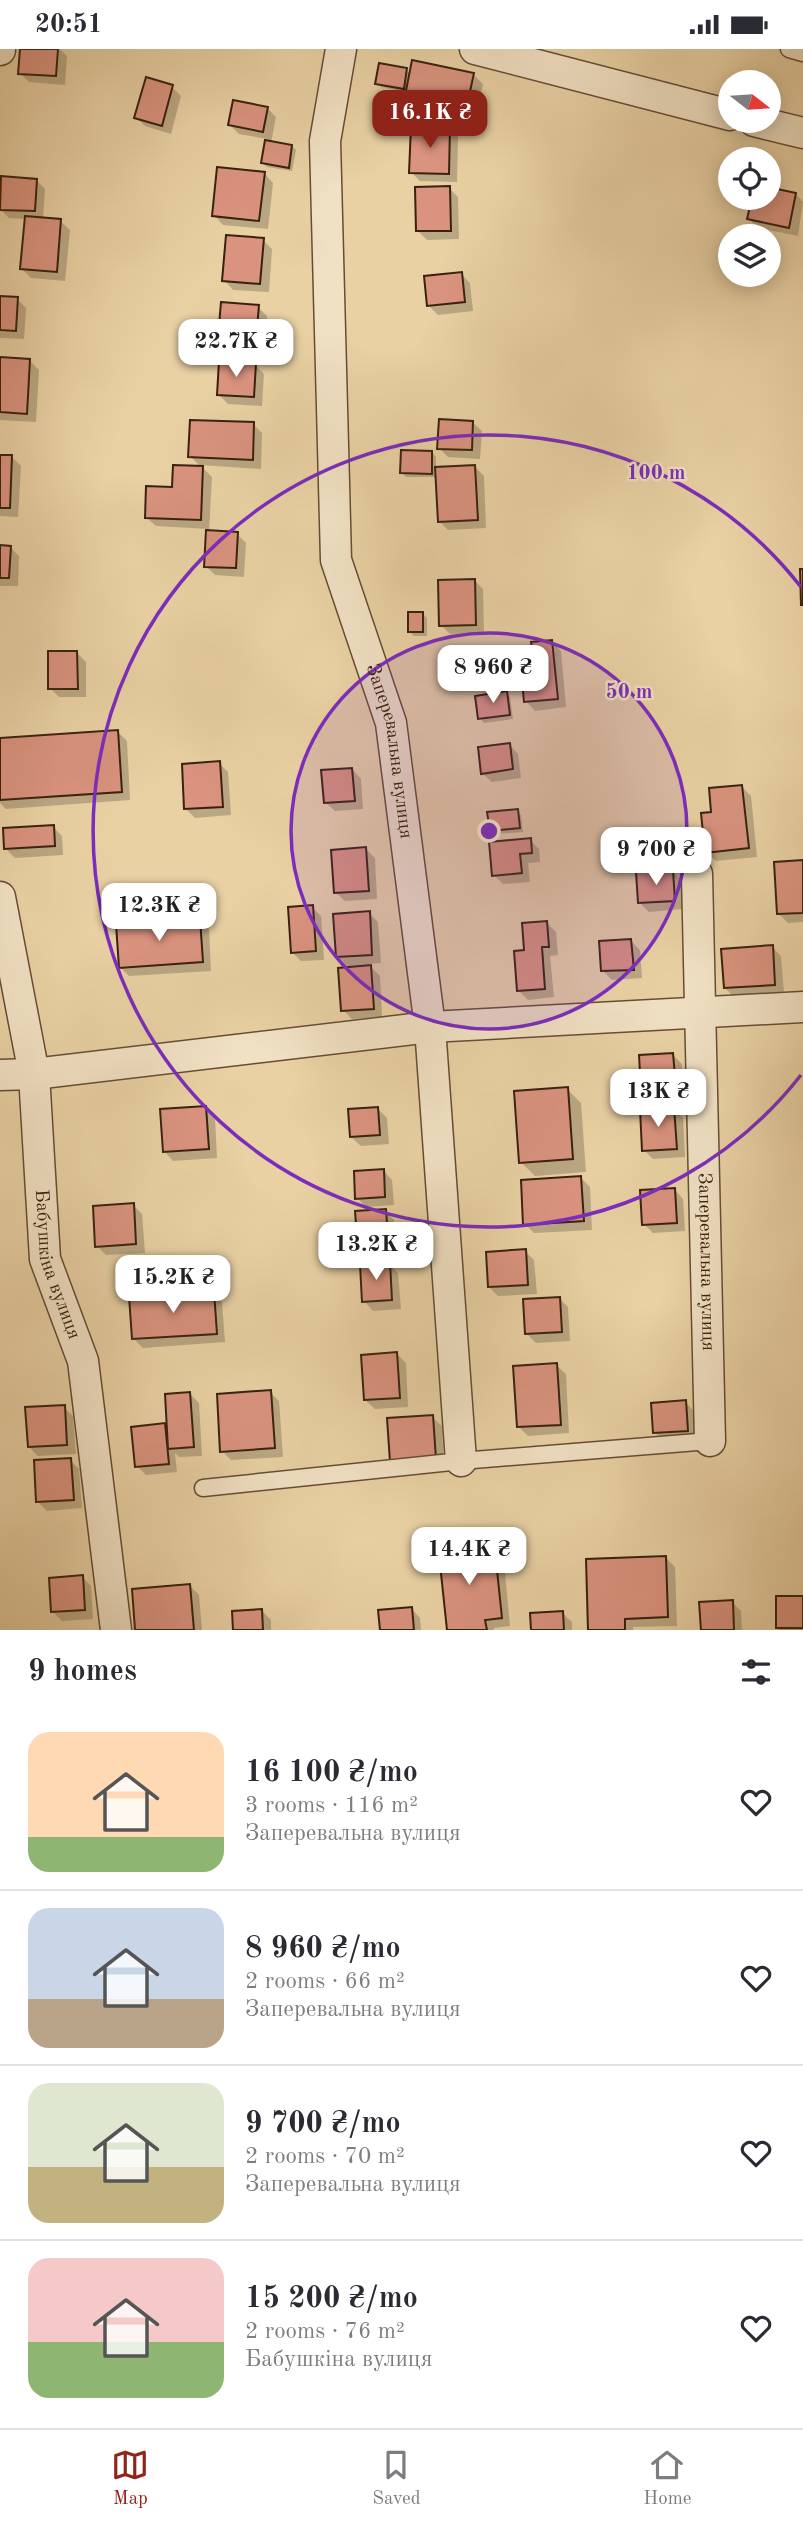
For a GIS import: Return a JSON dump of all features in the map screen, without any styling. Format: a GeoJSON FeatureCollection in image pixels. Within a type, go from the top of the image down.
{"type":"FeatureCollection","features":[{"type":"Feature","properties":{"kind":"street","name":"Заперевальна вулиця"},"geometry":{"type":"LineString","coordinates":[[341,49],[325,141],[336,560],[391,723],[430,1027],[461,1461]]}},
{"type":"Feature","properties":{"kind":"street"},"geometry":{"type":"LineString","coordinates":[[475,49],[718,112]]}},
{"type":"Feature","properties":{"kind":"street"},"geometry":{"type":"LineString","coordinates":[[781,128],[803,134]]}},
{"type":"Feature","properties":{"kind":"street","name":"Заперевальна вулиця"},"geometry":{"type":"LineString","coordinates":[[697,874],[710,1441]]}},
{"type":"Feature","properties":{"kind":"street","name":"Бабушкіна вулиця"},"geometry":{"type":"LineString","coordinates":[[0,897],[34,1074],[45,1259],[83,1361],[116,1630]]}},
{"type":"Feature","properties":{"kind":"street"},"geometry":{"type":"LineString","coordinates":[[0,1075],[34,1074],[430,1027],[803,1007]]}},
{"type":"Feature","properties":{"kind":"lane"},"geometry":{"type":"LineString","coordinates":[[789,49],[803,53]]}},
{"type":"Feature","properties":{"kind":"lane"},"geometry":{"type":"LineString","coordinates":[[204,1488],[461,1461],[710,1441]]}},
{"type":"Feature","properties":{"kind":"building"},"geometry":{"type":"Polygon","coordinates":[[[20,49],[58,49],[56,76],[18,74],[20,49]]]}},
{"type":"Feature","properties":{"kind":"building"},"geometry":{"type":"Polygon","coordinates":[[[412,60],[474,73],[464,119],[403,106],[412,60]]]}},
{"type":"Feature","properties":{"kind":"building"},"geometry":{"type":"Polygon","coordinates":[[[379,63],[407,68],[404,89],[375,84],[379,63]]]}},
{"type":"Feature","properties":{"kind":"building"},"geometry":{"type":"Polygon","coordinates":[[[146,77],[173,85],[162,126],[134,118],[146,77]]]}},
{"type":"Feature","properties":{"kind":"building"},"geometry":{"type":"Polygon","coordinates":[[[233,100],[268,107],[263,132],[228,125],[233,100]]]}},
{"type":"Feature","properties":{"kind":"building"},"geometry":{"type":"Polygon","coordinates":[[[411,126],[450,127],[449,174],[409,173],[411,126]]]}},
{"type":"Feature","properties":{"kind":"building"},"geometry":{"type":"Polygon","coordinates":[[[265,140],[292,145],[289,168],[261,163],[265,140]]]}},
{"type":"Feature","properties":{"kind":"building"},"geometry":{"type":"Polygon","coordinates":[[[217,167],[265,172],[259,221],[212,216],[217,167]]]}},
{"type":"Feature","properties":{"kind":"building"},"geometry":{"type":"Polygon","coordinates":[[[1,176],[37,179],[35,211],[0,210],[1,176]]]}},
{"type":"Feature","properties":{"kind":"building"},"geometry":{"type":"Polygon","coordinates":[[[450,186],[451,231],[416,231],[415,187],[450,186]]]}},
{"type":"Feature","properties":{"kind":"building"},"geometry":{"type":"Polygon","coordinates":[[[781,190],[796,193],[789,228],[781,224],[747,219],[749,210],[781,210],[781,190]]]}},
{"type":"Feature","properties":{"kind":"building"},"geometry":{"type":"Polygon","coordinates":[[[25,216],[61,219],[57,272],[20,269],[25,216]]]}},
{"type":"Feature","properties":{"kind":"building"},"geometry":{"type":"Polygon","coordinates":[[[226,235],[264,238],[260,284],[222,281],[226,235]]]}},
{"type":"Feature","properties":{"kind":"building"},"geometry":{"type":"Polygon","coordinates":[[[462,272],[465,302],[427,306],[424,276],[462,272]]]}},
{"type":"Feature","properties":{"kind":"building"},"geometry":{"type":"Polygon","coordinates":[[[0,296],[18,297],[16,331],[0,330],[0,296]]]}},
{"type":"Feature","properties":{"kind":"building"},"geometry":{"type":"Polygon","coordinates":[[[221,302],[259,305],[256,340],[218,337],[221,302]]]}},
{"type":"Feature","properties":{"kind":"building"},"geometry":{"type":"Polygon","coordinates":[[[0,357],[30,359],[27,414],[0,412],[0,357]]]}},
{"type":"Feature","properties":{"kind":"building"},"geometry":{"type":"Polygon","coordinates":[[[219,361],[256,363],[254,397],[217,395],[219,361]]]}},
{"type":"Feature","properties":{"kind":"building"},"geometry":{"type":"Polygon","coordinates":[[[439,419],[473,421],[472,450],[437,449],[439,419]]]}},
{"type":"Feature","properties":{"kind":"building"},"geometry":{"type":"Polygon","coordinates":[[[190,420],[254,422],[253,460],[188,457],[190,420]]]}},
{"type":"Feature","properties":{"kind":"building"},"geometry":{"type":"Polygon","coordinates":[[[401,450],[432,451],[432,474],[400,473],[401,450]]]}},
{"type":"Feature","properties":{"kind":"building"},"geometry":{"type":"Polygon","coordinates":[[[0,455],[12,455],[10,508],[0,508],[0,455]]]}},
{"type":"Feature","properties":{"kind":"building"},"geometry":{"type":"Polygon","coordinates":[[[173,465],[203,466],[201,520],[145,518],[146,486],[172,487],[173,465]]]}},
{"type":"Feature","properties":{"kind":"building"},"geometry":{"type":"Polygon","coordinates":[[[475,465],[478,520],[438,522],[435,467],[475,465]]]}},
{"type":"Feature","properties":{"kind":"building"},"geometry":{"type":"Polygon","coordinates":[[[206,530],[238,532],[236,568],[204,567],[206,530]]]}},
{"type":"Feature","properties":{"kind":"building"},"geometry":{"type":"Polygon","coordinates":[[[0,545],[11,546],[9,578],[0,578],[0,545]]]}},
{"type":"Feature","properties":{"kind":"building"},"geometry":{"type":"Polygon","coordinates":[[[800,569],[803,569],[803,605],[801,605],[800,569]]]}},
{"type":"Feature","properties":{"kind":"building"},"geometry":{"type":"Polygon","coordinates":[[[475,579],[476,625],[439,626],[438,580],[475,579]]]}},
{"type":"Feature","properties":{"kind":"building"},"geometry":{"type":"Polygon","coordinates":[[[408,612],[423,612],[423,632],[408,632],[408,612]]]}},
{"type":"Feature","properties":{"kind":"building"},"geometry":{"type":"Polygon","coordinates":[[[552,640],[558,699],[524,702],[520,658],[533,657],[531,642],[552,640]]]}},
{"type":"Feature","properties":{"kind":"building"},"geometry":{"type":"Polygon","coordinates":[[[48,651],[77,651],[78,689],[48,689],[48,651]]]}},
{"type":"Feature","properties":{"kind":"building"},"geometry":{"type":"Polygon","coordinates":[[[507,691],[510,715],[478,719],[475,696],[507,691]]]}},
{"type":"Feature","properties":{"kind":"building"},"geometry":{"type":"Polygon","coordinates":[[[118,730],[122,792],[0,800],[0,738],[118,730]]]}},
{"type":"Feature","properties":{"kind":"building"},"geometry":{"type":"Polygon","coordinates":[[[510,743],[513,769],[481,774],[478,747],[510,743]]]}},
{"type":"Feature","properties":{"kind":"building"},"geometry":{"type":"Polygon","coordinates":[[[220,761],[223,807],[184,809],[182,764],[220,761]]]}},
{"type":"Feature","properties":{"kind":"building"},"geometry":{"type":"Polygon","coordinates":[[[352,768],[355,801],[324,803],[321,770],[352,768]]]}},
{"type":"Feature","properties":{"kind":"building"},"geometry":{"type":"Polygon","coordinates":[[[742,785],[749,848],[705,853],[701,813],[711,812],[709,788],[742,785]]]}},
{"type":"Feature","properties":{"kind":"building"},"geometry":{"type":"Polygon","coordinates":[[[518,809],[520,828],[490,831],[487,812],[518,809]]]}},
{"type":"Feature","properties":{"kind":"building"},"geometry":{"type":"Polygon","coordinates":[[[54,825],[55,846],[4,849],[3,828],[54,825]]]}},
{"type":"Feature","properties":{"kind":"building"},"geometry":{"type":"Polygon","coordinates":[[[531,838],[532,853],[520,854],[522,873],[492,876],[489,842],[531,838]]]}},
{"type":"Feature","properties":{"kind":"building"},"geometry":{"type":"Polygon","coordinates":[[[366,847],[369,891],[334,893],[331,850],[366,847]]]}},
{"type":"Feature","properties":{"kind":"building"},"geometry":{"type":"Polygon","coordinates":[[[803,860],[803,913],[777,914],[774,862],[803,860]]]}},
{"type":"Feature","properties":{"kind":"building"},"geometry":{"type":"Polygon","coordinates":[[[673,870],[675,901],[638,903],[636,872],[673,870]]]}},
{"type":"Feature","properties":{"kind":"building"},"geometry":{"type":"Polygon","coordinates":[[[313,905],[316,951],[291,953],[288,907],[313,905]]]}},
{"type":"Feature","properties":{"kind":"building"},"geometry":{"type":"Polygon","coordinates":[[[370,911],[372,955],[336,957],[333,914],[370,911]]]}},
{"type":"Feature","properties":{"kind":"building"},"geometry":{"type":"Polygon","coordinates":[[[200,918],[203,962],[119,968],[116,924],[200,918]]]}},
{"type":"Feature","properties":{"kind":"building"},"geometry":{"type":"Polygon","coordinates":[[[547,921],[549,947],[542,947],[545,989],[517,991],[514,951],[524,950],[522,923],[547,921]]]}},
{"type":"Feature","properties":{"kind":"building"},"geometry":{"type":"Polygon","coordinates":[[[631,939],[634,970],[601,971],[599,941],[631,939]]]}},
{"type":"Feature","properties":{"kind":"building"},"geometry":{"type":"Polygon","coordinates":[[[773,945],[775,985],[724,988],[721,949],[773,945]]]}},
{"type":"Feature","properties":{"kind":"building"},"geometry":{"type":"Polygon","coordinates":[[[371,965],[374,1009],[341,1011],[338,968],[371,965]]]}},
{"type":"Feature","properties":{"kind":"building"},"geometry":{"type":"Polygon","coordinates":[[[673,1053],[676,1088],[641,1091],[639,1055],[673,1053]]]}},
{"type":"Feature","properties":{"kind":"building"},"geometry":{"type":"Polygon","coordinates":[[[568,1087],[573,1159],[519,1163],[514,1091],[568,1087]]]}},
{"type":"Feature","properties":{"kind":"building"},"geometry":{"type":"Polygon","coordinates":[[[206,1106],[209,1149],[163,1152],[160,1109],[206,1106]]]}},
{"type":"Feature","properties":{"kind":"building"},"geometry":{"type":"Polygon","coordinates":[[[378,1107],[380,1135],[350,1137],[348,1109],[378,1107]]]}},
{"type":"Feature","properties":{"kind":"building"},"geometry":{"type":"Polygon","coordinates":[[[674,1107],[677,1149],[642,1151],[640,1109],[674,1107]]]}},
{"type":"Feature","properties":{"kind":"building"},"geometry":{"type":"Polygon","coordinates":[[[384,1169],[385,1197],[355,1199],[354,1171],[384,1169]]]}},
{"type":"Feature","properties":{"kind":"building"},"geometry":{"type":"Polygon","coordinates":[[[581,1176],[584,1221],[523,1225],[521,1180],[581,1176]]]}},
{"type":"Feature","properties":{"kind":"building"},"geometry":{"type":"Polygon","coordinates":[[[675,1188],[677,1223],[642,1225],[640,1190],[675,1188]]]}},
{"type":"Feature","properties":{"kind":"building"},"geometry":{"type":"Polygon","coordinates":[[[134,1203],[136,1244],[95,1247],[93,1206],[134,1203]]]}},
{"type":"Feature","properties":{"kind":"building"},"geometry":{"type":"Polygon","coordinates":[[[386,1209],[389,1250],[358,1252],[355,1211],[386,1209]]]}},
{"type":"Feature","properties":{"kind":"building"},"geometry":{"type":"Polygon","coordinates":[[[526,1249],[528,1285],[488,1287],[486,1252],[526,1249]]]}},
{"type":"Feature","properties":{"kind":"building"},"geometry":{"type":"Polygon","coordinates":[[[390,1262],[392,1300],[362,1302],[360,1264],[390,1262]]]}},
{"type":"Feature","properties":{"kind":"building"},"geometry":{"type":"Polygon","coordinates":[[[214,1291],[217,1334],[132,1339],[129,1296],[214,1291]]]}},
{"type":"Feature","properties":{"kind":"building"},"geometry":{"type":"Polygon","coordinates":[[[560,1297],[562,1332],[525,1334],[523,1299],[560,1297]]]}},
{"type":"Feature","properties":{"kind":"building"},"geometry":{"type":"Polygon","coordinates":[[[397,1352],[400,1398],[364,1400],[361,1355],[397,1352]]]}},
{"type":"Feature","properties":{"kind":"building"},"geometry":{"type":"Polygon","coordinates":[[[557,1363],[561,1425],[517,1427],[513,1366],[557,1363]]]}},
{"type":"Feature","properties":{"kind":"building"},"geometry":{"type":"Polygon","coordinates":[[[271,1390],[275,1448],[220,1452],[217,1394],[271,1390]]]}},
{"type":"Feature","properties":{"kind":"building"},"geometry":{"type":"Polygon","coordinates":[[[190,1392],[194,1447],[168,1449],[165,1394],[190,1392]]]}},
{"type":"Feature","properties":{"kind":"building"},"geometry":{"type":"Polygon","coordinates":[[[686,1400],[688,1431],[653,1433],[651,1403],[686,1400]]]}},
{"type":"Feature","properties":{"kind":"building"},"geometry":{"type":"Polygon","coordinates":[[[65,1405],[67,1445],[28,1447],[25,1407],[65,1405]]]}},
{"type":"Feature","properties":{"kind":"building"},"geometry":{"type":"Polygon","coordinates":[[[433,1415],[436,1459],[390,1462],[387,1418],[433,1415]]]}},
{"type":"Feature","properties":{"kind":"building"},"geometry":{"type":"Polygon","coordinates":[[[165,1423],[169,1464],[135,1467],[131,1427],[165,1423]]]}},
{"type":"Feature","properties":{"kind":"building"},"geometry":{"type":"Polygon","coordinates":[[[71,1458],[74,1500],[36,1502],[34,1460],[71,1458]]]}},
{"type":"Feature","properties":{"kind":"building"},"geometry":{"type":"Polygon","coordinates":[[[473,1541],[474,1553],[495,1551],[502,1618],[485,1620],[487,1630],[447,1630],[438,1545],[473,1541]]]}},
{"type":"Feature","properties":{"kind":"building"},"geometry":{"type":"Polygon","coordinates":[[[666,1556],[668,1617],[625,1619],[625,1630],[588,1630],[586,1559],[666,1556]]]}},
{"type":"Feature","properties":{"kind":"building"},"geometry":{"type":"Polygon","coordinates":[[[83,1575],[85,1610],[51,1612],[49,1578],[83,1575]]]}},
{"type":"Feature","properties":{"kind":"building"},"geometry":{"type":"Polygon","coordinates":[[[190,1584],[194,1630],[135,1630],[132,1589],[190,1584]]]}},
{"type":"Feature","properties":{"kind":"building"},"geometry":{"type":"Polygon","coordinates":[[[776,1596],[803,1596],[803,1628],[776,1628],[776,1596]]]}},
{"type":"Feature","properties":{"kind":"building"},"geometry":{"type":"Polygon","coordinates":[[[733,1600],[734,1630],[701,1630],[699,1602],[733,1600]]]}},
{"type":"Feature","properties":{"kind":"building"},"geometry":{"type":"Polygon","coordinates":[[[412,1607],[414,1630],[380,1630],[378,1610],[412,1607]]]}},
{"type":"Feature","properties":{"kind":"building"},"geometry":{"type":"Polygon","coordinates":[[[262,1609],[263,1630],[233,1630],[232,1611],[262,1609]]]}},
{"type":"Feature","properties":{"kind":"building"},"geometry":{"type":"Polygon","coordinates":[[[563,1611],[564,1630],[531,1630],[530,1613],[563,1611]]]}}]}
